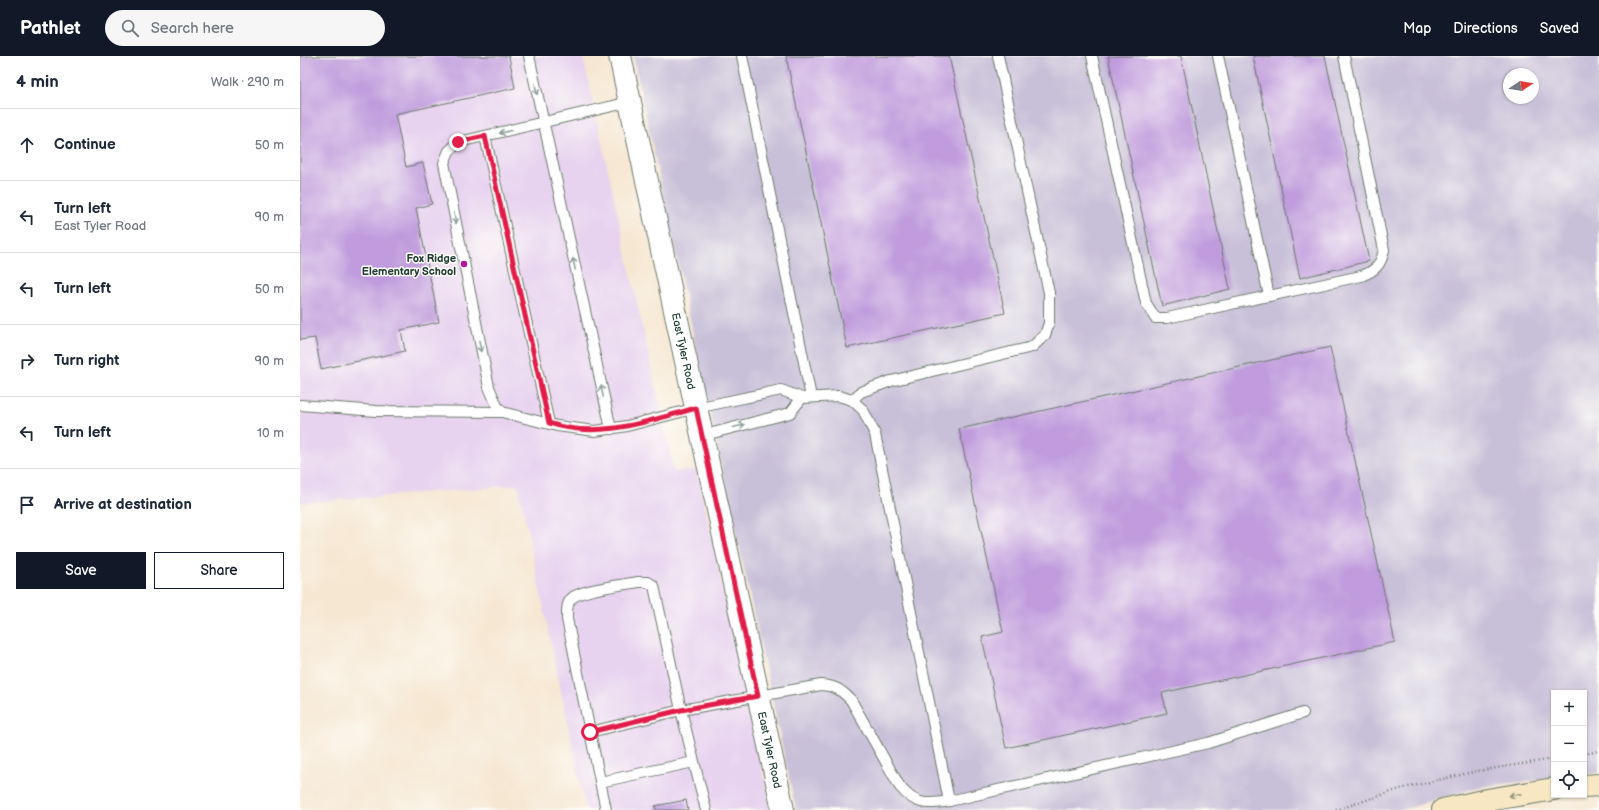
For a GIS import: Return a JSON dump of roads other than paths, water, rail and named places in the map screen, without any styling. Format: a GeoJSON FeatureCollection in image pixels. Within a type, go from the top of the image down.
{"type":"FeatureCollection","features":[{"type":"Feature","properties":{"kind":"main road"},"geometry":{"type":"LineString","coordinates":[[1587,786],[1599,785]]}},
{"type":"Feature","properties":{"kind":"main road"},"geometry":{"type":"LineString","coordinates":[[1443,810],[1487,800],[1551,789]]}},
{"type":"Feature","properties":{"kind":"street","name":"East Tyler Road"},"geometry":{"type":"LineString","coordinates":[[620,56],[783,810]]}},
{"type":"Feature","properties":{"kind":"lane"},"geometry":{"type":"LineString","coordinates":[[529,56],[611,429]]}},
{"type":"Feature","properties":{"kind":"lane"},"geometry":{"type":"LineString","coordinates":[[742,56],[807,398]]}},
{"type":"Feature","properties":{"kind":"lane"},"geometry":{"type":"LineString","coordinates":[[852,400],[861,392],[890,381],[1032,347],[1045,335],[1049,323],[1049,293],[998,56]]}},
{"type":"Feature","properties":{"kind":"lane"},"geometry":{"type":"LineString","coordinates":[[1092,56],[1146,304],[1155,318],[1167,318],[1361,276],[1373,272],[1382,261],[1384,250],[1344,56]]}},
{"type":"Feature","properties":{"kind":"lane"},"geometry":{"type":"LineString","coordinates":[[1218,56],[1269,296]]}},
{"type":"Feature","properties":{"kind":"lane"},"geometry":{"type":"LineString","coordinates":[[502,412],[497,406],[489,387],[444,163],[449,151],[458,142],[630,102]]}},
{"type":"Feature","properties":{"kind":"lane"},"geometry":{"type":"LineString","coordinates":[[485,136],[549,423]]}},
{"type":"Feature","properties":{"kind":"lane"},"geometry":{"type":"LineString","coordinates":[[300,405],[376,411],[502,412],[582,430],[611,429],[627,426],[696,408],[781,390],[807,398],[839,396],[852,400],[863,410],[876,434],[949,801]]}},
{"type":"Feature","properties":{"kind":"lane"},"geometry":{"type":"LineString","coordinates":[[701,436],[790,413],[807,398]]}},
{"type":"Feature","properties":{"kind":"lane"},"geometry":{"type":"LineString","coordinates":[[606,810],[566,608],[571,599],[582,593],[638,582],[648,582],[654,586],[681,710],[706,810]]}},
{"type":"Feature","properties":{"kind":"lane"},"geometry":{"type":"LineString","coordinates":[[590,732],[681,710],[821,685],[833,686],[841,690],[851,700],[900,787],[909,798],[923,803],[949,801],[1208,743],[1303,714]]}},
{"type":"Feature","properties":{"kind":"lane"},"geometry":{"type":"LineString","coordinates":[[600,782],[694,762]]}},
{"type":"Feature","properties":{"kind":"place","name":"Fox Ridge Elementary School"},"geometry":{"type":"Point","coordinates":[464,264]}}]}
